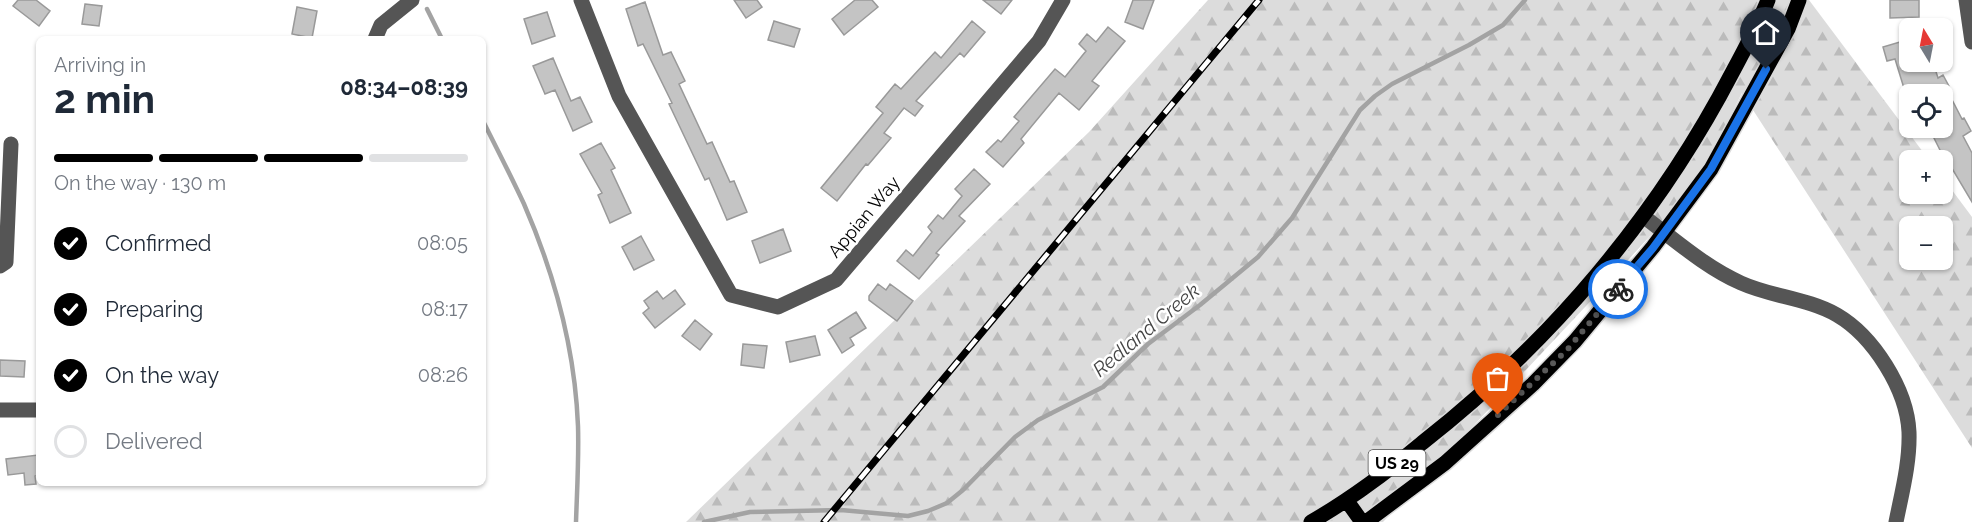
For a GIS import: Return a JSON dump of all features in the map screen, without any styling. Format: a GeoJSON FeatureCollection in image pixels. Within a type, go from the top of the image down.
{"type":"FeatureCollection","features":[{"type":"Feature","properties":{"kind":"main road","name":"US 29"},"geometry":{"type":"LineString","coordinates":[[1311,522],[1347,501],[1469,406],[1527,351],[1595,277],[1644,216],[1690,148],[1727,82],[1768,0]]}},
{"type":"Feature","properties":{"kind":"main road","name":"US 29"},"geometry":{"type":"LineString","coordinates":[[1364,522],[1445,463],[1533,384],[1575,341],[1665,232],[1711,169],[1788,29],[1800,0]]}},
{"type":"Feature","properties":{"kind":"main road"},"geometry":{"type":"LineString","coordinates":[[1347,501],[1364,522]]}},
{"type":"Feature","properties":{"kind":"street"},"geometry":{"type":"LineString","coordinates":[[376,36],[381,25],[412,0]]}},
{"type":"Feature","properties":{"kind":"street","name":"Appian Way"},"geometry":{"type":"LineString","coordinates":[[582,0],[619,96],[731,295],[778,307],[836,280],[1039,41],[1063,0]]}},
{"type":"Feature","properties":{"kind":"street"},"geometry":{"type":"LineString","coordinates":[[1966,0],[1972,42]]}},
{"type":"Feature","properties":{"kind":"street"},"geometry":{"type":"LineString","coordinates":[[0,266],[6,262],[11,144]]}},
{"type":"Feature","properties":{"kind":"street"},"geometry":{"type":"LineString","coordinates":[[1644,216],[1719,272],[1838,315],[1879,354],[1899,389],[1909,430],[1907,469],[1896,522]]}},
{"type":"Feature","properties":{"kind":"street"},"geometry":{"type":"LineString","coordinates":[[0,410],[36,410]]}},
{"type":"Feature","properties":{"kind":"green space"},"geometry":{"type":"Polygon","coordinates":[[[1208,0],[1809,0],[1899,120],[1899,138],[1912,138],[1922,150],[1899,150],[1899,204],[1953,204],[1953,191],[1972,217],[1972,448],[1742,93],[1694,188],[1383,522],[686,522],[1089,132],[1208,0]]]}},
{"type":"Feature","properties":{"kind":"building"},"geometry":{"type":"Polygon","coordinates":[[[18,0],[36,0],[50,11],[39,26],[13,6],[18,0]]]}},
{"type":"Feature","properties":{"kind":"building"},"geometry":{"type":"Polygon","coordinates":[[[734,0],[757,0],[762,7],[746,18],[734,0]]]}},
{"type":"Feature","properties":{"kind":"building"},"geometry":{"type":"Polygon","coordinates":[[[855,0],[872,0],[878,7],[844,35],[832,19],[855,0]]]}},
{"type":"Feature","properties":{"kind":"building"},"geometry":{"type":"Polygon","coordinates":[[[983,0],[1012,0],[1001,14],[983,0]]]}},
{"type":"Feature","properties":{"kind":"building"},"geometry":{"type":"Polygon","coordinates":[[[1133,0],[1154,0],[1143,29],[1125,22],[1133,0]]]}},
{"type":"Feature","properties":{"kind":"building"},"geometry":{"type":"Polygon","coordinates":[[[1890,0],[1919,0],[1919,17],[1890,18],[1890,0]]]}},
{"type":"Feature","properties":{"kind":"building"},"geometry":{"type":"Polygon","coordinates":[[[645,2],[663,55],[671,52],[685,81],[679,84],[707,144],[712,142],[730,182],[734,181],[747,212],[727,220],[709,178],[705,180],[669,104],[672,103],[643,44],[638,46],[626,9],[645,2]]]}},
{"type":"Feature","properties":{"kind":"building"},"geometry":{"type":"Polygon","coordinates":[[[85,4],[102,6],[99,26],[82,24],[85,4]]]}},
{"type":"Feature","properties":{"kind":"building"},"geometry":{"type":"Polygon","coordinates":[[[297,7],[317,11],[312,36],[292,34],[297,7]]]}},
{"type":"Feature","properties":{"kind":"building"},"geometry":{"type":"Polygon","coordinates":[[[547,12],[555,36],[532,44],[524,19],[547,12]]]}},
{"type":"Feature","properties":{"kind":"building"},"geometry":{"type":"Polygon","coordinates":[[[774,21],[800,29],[794,47],[768,40],[774,21]]]}},
{"type":"Feature","properties":{"kind":"building"},"geometry":{"type":"Polygon","coordinates":[[[972,21],[985,32],[964,57],[960,53],[916,101],[923,106],[915,116],[904,108],[884,133],[891,138],[868,165],[866,164],[837,201],[821,188],[883,113],[876,107],[895,84],[901,89],[935,52],[941,58],[972,21]]]}},
{"type":"Feature","properties":{"kind":"building"},"geometry":{"type":"Polygon","coordinates":[[[1108,27],[1125,41],[1092,81],[1099,86],[1079,110],[1059,93],[1021,139],[1024,143],[1003,167],[986,152],[998,140],[1001,142],[1019,121],[1014,117],[1055,69],[1065,77],[1086,51],[1079,44],[1087,34],[1096,42],[1108,27]]]}},
{"type":"Feature","properties":{"kind":"building"},"geometry":{"type":"Polygon","coordinates":[[[1899,42],[1899,72],[1895,59],[1887,61],[1883,47],[1899,42]]]}},
{"type":"Feature","properties":{"kind":"building"},"geometry":{"type":"Polygon","coordinates":[[[553,58],[571,101],[580,97],[592,122],[573,131],[555,90],[545,94],[533,66],[553,58]]]}},
{"type":"Feature","properties":{"kind":"building"},"geometry":{"type":"Polygon","coordinates":[[[1899,72],[1936,72],[1938,78],[1943,75],[1948,84],[1903,84],[1899,72]]]}},
{"type":"Feature","properties":{"kind":"building"},"geometry":{"type":"Polygon","coordinates":[[[1953,102],[1971,131],[1963,136],[1972,153],[1972,202],[1953,170],[1953,150],[1940,150],[1934,138],[1953,138],[1953,102]]]}},
{"type":"Feature","properties":{"kind":"building"},"geometry":{"type":"Polygon","coordinates":[[[601,143],[615,168],[611,170],[631,213],[610,223],[598,195],[602,193],[580,154],[601,143]]]}},
{"type":"Feature","properties":{"kind":"building"},"geometry":{"type":"Polygon","coordinates":[[[974,169],[990,184],[959,216],[965,221],[936,253],[939,255],[919,279],[897,261],[906,250],[913,256],[932,232],[928,227],[938,215],[943,219],[962,196],[955,189],[974,169]]]}},
{"type":"Feature","properties":{"kind":"building"},"geometry":{"type":"Polygon","coordinates":[[[783,229],[791,251],[760,263],[752,241],[783,229]]]}},
{"type":"Feature","properties":{"kind":"building"},"geometry":{"type":"Polygon","coordinates":[[[641,236],[654,260],[634,270],[622,247],[641,236]]]}},
{"type":"Feature","properties":{"kind":"building"},"geometry":{"type":"Polygon","coordinates":[[[878,284],[886,290],[890,284],[913,301],[897,321],[869,300],[869,296],[878,284]]]}},
{"type":"Feature","properties":{"kind":"building"},"geometry":{"type":"Polygon","coordinates":[[[675,290],[685,304],[655,328],[643,313],[649,308],[644,301],[657,291],[663,299],[675,290]]]}},
{"type":"Feature","properties":{"kind":"building"},"geometry":{"type":"Polygon","coordinates":[[[856,312],[866,328],[850,338],[854,345],[842,353],[828,330],[856,312]]]}},
{"type":"Feature","properties":{"kind":"building"},"geometry":{"type":"Polygon","coordinates":[[[695,320],[712,334],[700,350],[682,336],[695,320]]]}},
{"type":"Feature","properties":{"kind":"building"},"geometry":{"type":"Polygon","coordinates":[[[815,336],[820,355],[790,362],[786,342],[815,336]]]}},
{"type":"Feature","properties":{"kind":"building"},"geometry":{"type":"Polygon","coordinates":[[[743,344],[767,346],[764,368],[741,365],[743,344]]]}},
{"type":"Feature","properties":{"kind":"building"},"geometry":{"type":"Polygon","coordinates":[[[0,360],[25,361],[24,377],[0,376],[0,360]]]}},
{"type":"Feature","properties":{"kind":"building"},"geometry":{"type":"Polygon","coordinates":[[[36,455],[36,484],[25,485],[24,473],[8,475],[6,459],[36,455]]]}},
{"type":"Feature","properties":{"kind":"waterway","name":"Redland Creek"},"geometry":{"type":"LineString","coordinates":[[704,522],[750,512],[841,510],[908,516],[947,503],[963,490],[1015,437],[1038,420],[1103,387],[1148,344],[1258,257],[1292,218],[1360,110],[1375,96],[1392,84],[1503,25],[1525,0]]}},
{"type":"Feature","properties":{"kind":"waterway"},"geometry":{"type":"LineString","coordinates":[[427,9],[440,36]]}},
{"type":"Feature","properties":{"kind":"waterway"},"geometry":{"type":"LineString","coordinates":[[486,127],[535,230],[545,257],[568,341],[578,426],[576,522]]}},
{"type":"Feature","properties":{"kind":"railway"},"geometry":{"type":"LineString","coordinates":[[824,522],[1259,0]]}},
{"type":"Feature","properties":{"kind":"way so far"},"geometry":{"type":"LineString","coordinates":[[1498,415],[1567,350],[1618,289]]}},
{"type":"Feature","properties":{"kind":"route"},"geometry":{"type":"LineString","coordinates":[[1618,289],[1653,248],[1711,169],[1766,69]]}}]}
